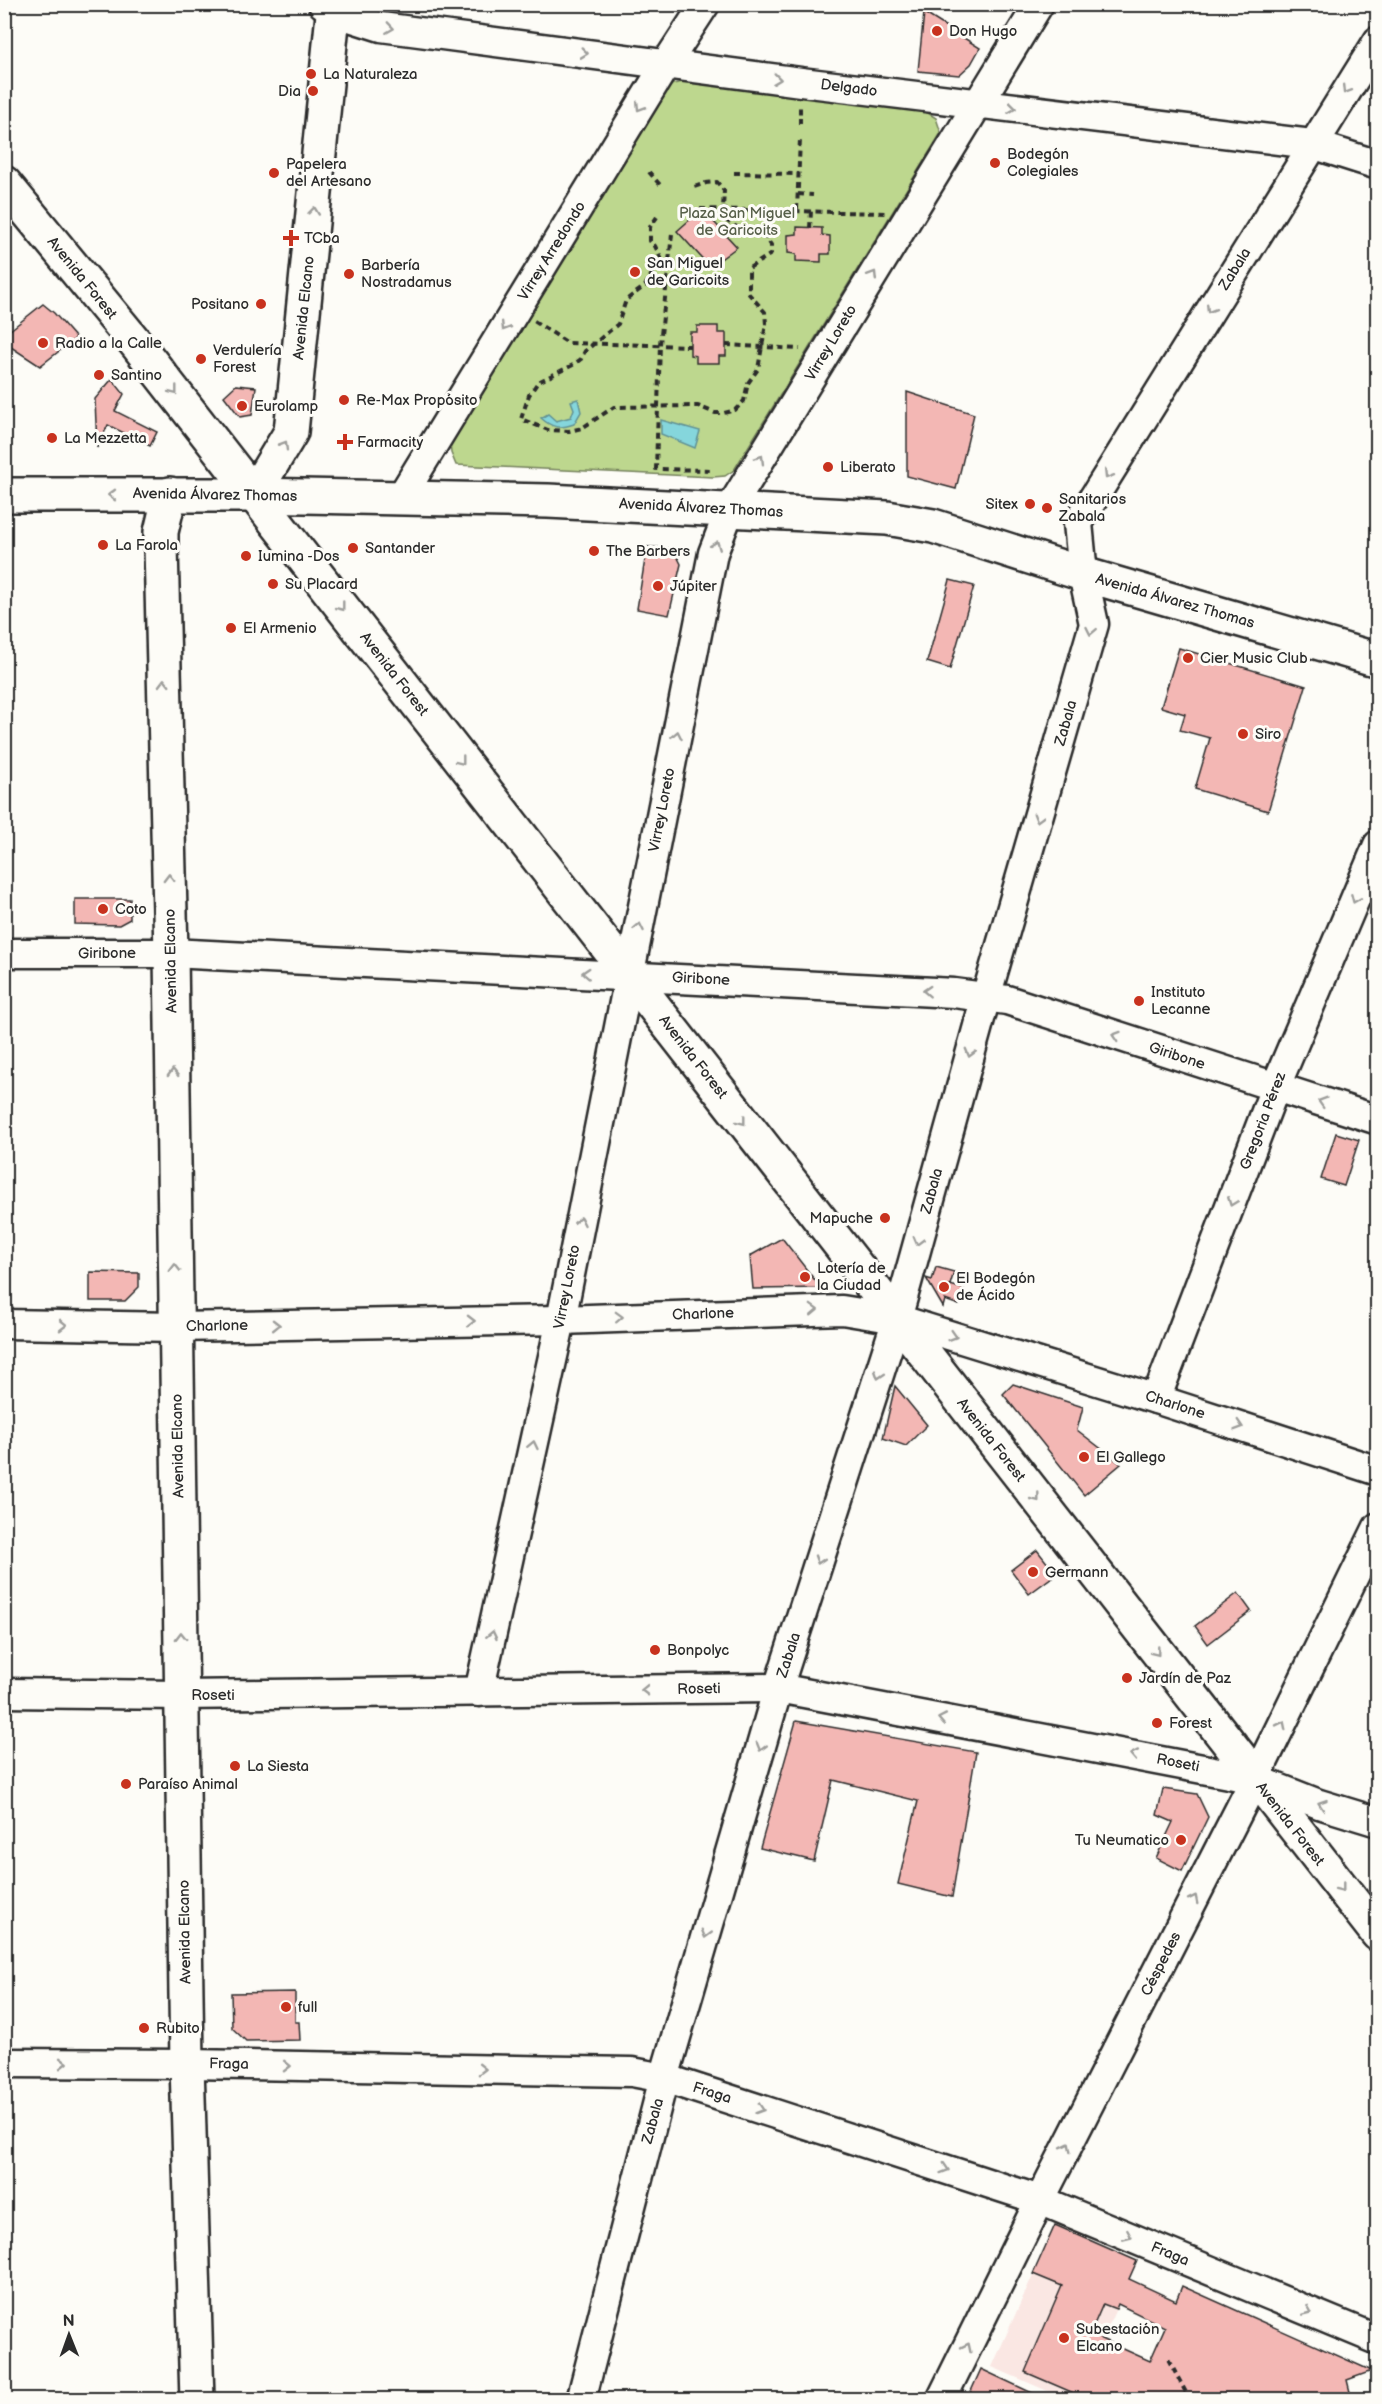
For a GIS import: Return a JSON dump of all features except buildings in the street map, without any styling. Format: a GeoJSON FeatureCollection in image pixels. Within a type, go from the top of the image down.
{"type":"FeatureCollection","features":[{"type":"Feature","properties":{"kind":"main road","name":"Avenida Elcano"},"geometry":{"type":"LineString","coordinates":[[254,495],[291,432],[336,6]]}},
{"type":"Feature","properties":{"kind":"main road","name":"Avenida Forest"},"geometry":{"type":"LineString","coordinates":[[4,183],[139,347],[1377,1934]]}},
{"type":"Feature","properties":{"kind":"main road","name":"Avenida Elcano"},"geometry":{"type":"LineString","coordinates":[[170,494],[161,532],[161,546],[171,953],[187,2064],[197,2400]]}},
{"type":"Feature","properties":{"kind":"main road","name":"Avenida Álvarez Thomas"},"geometry":{"type":"LineString","coordinates":[[4,495],[170,494],[548,501],[887,518],[933,526],[1083,574],[1377,660]]}},
{"type":"Feature","properties":{"kind":"street","name":"Virrey Arredondo"},"geometry":{"type":"LineString","coordinates":[[400,499],[705,4]]}},
{"type":"Feature","properties":{"kind":"street","name":"Virrey Loreto"},"geometry":{"type":"LineString","coordinates":[[479,1692],[561,1320],[713,553],[730,509],[1039,4]]}},
{"type":"Feature","properties":{"kind":"street","name":"Delgado"},"geometry":{"type":"LineString","coordinates":[[336,6],[381,27],[1312,144],[1377,165]]}},
{"type":"Feature","properties":{"kind":"street","name":"Zabala"},"geometry":{"type":"LineString","coordinates":[[580,2400],[664,2078],[778,1688],[897,1319],[986,997],[1094,624],[1083,574],[1078,524],[1377,41]]}},
{"type":"Feature","properties":{"kind":"street","name":"Gregoria Pérez"},"geometry":{"type":"LineString","coordinates":[[1156,1399],[1275,1088],[1377,845]]}},
{"type":"Feature","properties":{"kind":"street","name":"Giribone"},"geometry":{"type":"LineString","coordinates":[[4,954],[171,953],[954,993],[1007,1000],[1377,1120]]}},
{"type":"Feature","properties":{"kind":"street","name":"Charlone"},"geometry":{"type":"LineString","coordinates":[[4,1324],[176,1327],[561,1320],[842,1310],[897,1319],[1156,1399],[1377,1471]]}},
{"type":"Feature","properties":{"kind":"street","name":"Céspedes"},"geometry":{"type":"LineString","coordinates":[[941,2400],[1040,2200],[1255,1779],[1377,1527]]}},
{"type":"Feature","properties":{"kind":"street","name":"Roseti"},"geometry":{"type":"LineString","coordinates":[[4,1693],[182,1695],[778,1688],[1255,1779],[1319,1804],[1377,1822]]}},
{"type":"Feature","properties":{"kind":"street","name":"Fraga"},"geometry":{"type":"LineString","coordinates":[[4,2063],[632,2072],[664,2078],[1040,2200],[1377,2340]]}},
{"type":"Feature","properties":{"kind":"path"},"geometry":{"type":"LineString","coordinates":[[797,210],[800,138]]}},
{"type":"Feature","properties":{"kind":"path"},"geometry":{"type":"LineString","coordinates":[[649,172],[661,186]]}},
{"type":"Feature","properties":{"kind":"path"},"geometry":{"type":"LineString","coordinates":[[734,173],[799,174]]}},
{"type":"Feature","properties":{"kind":"path"},"geometry":{"type":"LineString","coordinates":[[657,217],[650,226],[650,241],[660,258],[645,286],[626,300],[618,324],[573,365],[538,382],[529,395],[521,419],[548,430],[569,431],[582,428],[614,407],[698,406],[715,413],[735,410],[744,401],[748,383],[758,369],[760,347],[766,324],[765,312],[749,294],[749,268],[771,254],[771,245],[761,231],[740,229],[728,221],[723,208],[724,191],[717,182],[691,188]]}},
{"type":"Feature","properties":{"kind":"path"},"geometry":{"type":"LineString","coordinates":[[798,194],[813,195]]}},
{"type":"Feature","properties":{"kind":"path"},"geometry":{"type":"LineString","coordinates":[[700,209],[910,213]]}},
{"type":"Feature","properties":{"kind":"path"},"geometry":{"type":"LineString","coordinates":[[810,228],[811,211]]}},
{"type":"Feature","properties":{"kind":"path"},"geometry":{"type":"LineString","coordinates":[[672,234],[660,345],[656,469],[712,471]]}},
{"type":"Feature","properties":{"kind":"path"},"geometry":{"type":"LineString","coordinates":[[528,318],[568,343],[690,346]]}},
{"type":"Feature","properties":{"kind":"path"},"geometry":{"type":"LineString","coordinates":[[726,345],[826,350]]}},
{"type":"Feature","properties":{"kind":"path"},"geometry":{"type":"LineString","coordinates":[[1168,2359],[1190,2400]]}},
{"type":"Feature","properties":{"kind":"shaded area"},"geometry":{"type":"Polygon","coordinates":[[[1055,2225],[1137,2261],[1084,2382],[1066,2399],[992,2367],[1055,2225]]]}},
{"type":"Feature","properties":{"kind":"green space","name":"Plaza San Miguel de Garicoits"},"geometry":{"type":"Polygon","coordinates":[[[688,81],[923,110],[936,118],[941,133],[734,470],[725,476],[713,477],[456,465],[451,453],[449,433],[528,318],[665,91],[673,84],[688,81]]]}},
{"type":"Feature","properties":{"kind":"water"},"geometry":{"type":"Polygon","coordinates":[[[578,399],[581,412],[574,424],[556,427],[541,418],[548,414],[556,421],[571,417],[574,409],[571,401],[578,399]]]}},
{"type":"Feature","properties":{"kind":"water"},"geometry":{"type":"Polygon","coordinates":[[[661,420],[700,431],[695,448],[661,434],[661,420]]]}},
{"type":"Feature","properties":{"kind":"place","name":"Don Hugo"},"geometry":{"type":"Point","coordinates":[937,31]}},
{"type":"Feature","properties":{"kind":"place","name":"La Naturaleza"},"geometry":{"type":"Point","coordinates":[311,74]}},
{"type":"Feature","properties":{"kind":"place","name":"Dia"},"geometry":{"type":"Point","coordinates":[313,91]}},
{"type":"Feature","properties":{"kind":"place","name":"Bodegón Colegiales"},"geometry":{"type":"Point","coordinates":[995,163]}},
{"type":"Feature","properties":{"kind":"place","name":"Papelera del Artesano"},"geometry":{"type":"Point","coordinates":[274,173]}},
{"type":"Feature","properties":{"kind":"place","name":"TCba"},"geometry":{"type":"Point","coordinates":[291,238]}},
{"type":"Feature","properties":{"kind":"place","name":"San Miguel de Garicoits"},"geometry":{"type":"Point","coordinates":[635,272]}},
{"type":"Feature","properties":{"kind":"place","name":"Barbería Nostradamus"},"geometry":{"type":"Point","coordinates":[349,274]}},
{"type":"Feature","properties":{"kind":"place","name":"Positano"},"geometry":{"type":"Point","coordinates":[261,304]}},
{"type":"Feature","properties":{"kind":"place","name":"Radio a la Calle"},"geometry":{"type":"Point","coordinates":[43,343]}},
{"type":"Feature","properties":{"kind":"place","name":"Verdulería Forest"},"geometry":{"type":"Point","coordinates":[201,359]}},
{"type":"Feature","properties":{"kind":"place","name":"Santino"},"geometry":{"type":"Point","coordinates":[99,375]}},
{"type":"Feature","properties":{"kind":"place","name":"Re-Max Propósito"},"geometry":{"type":"Point","coordinates":[344,400]}},
{"type":"Feature","properties":{"kind":"place","name":"Eurolamp"},"geometry":{"type":"Point","coordinates":[242,406]}},
{"type":"Feature","properties":{"kind":"place","name":"La Mezzetta"},"geometry":{"type":"Point","coordinates":[52,438]}},
{"type":"Feature","properties":{"kind":"place","name":"Farmacity"},"geometry":{"type":"Point","coordinates":[345,442]}},
{"type":"Feature","properties":{"kind":"place","name":"Liberato"},"geometry":{"type":"Point","coordinates":[828,467]}},
{"type":"Feature","properties":{"kind":"place","name":"Sitex"},"geometry":{"type":"Point","coordinates":[1030,504]}},
{"type":"Feature","properties":{"kind":"place","name":"Sanitarios Zabala"},"geometry":{"type":"Point","coordinates":[1047,508]}},
{"type":"Feature","properties":{"kind":"place","name":"La Farola"},"geometry":{"type":"Point","coordinates":[103,545]}},
{"type":"Feature","properties":{"kind":"place","name":"Santander"},"geometry":{"type":"Point","coordinates":[353,548]}},
{"type":"Feature","properties":{"kind":"place","name":"The Barbers"},"geometry":{"type":"Point","coordinates":[594,551]}},
{"type":"Feature","properties":{"kind":"place","name":"Iumina -Dos"},"geometry":{"type":"Point","coordinates":[246,556]}},
{"type":"Feature","properties":{"kind":"place","name":"Su Placard"},"geometry":{"type":"Point","coordinates":[273,584]}},
{"type":"Feature","properties":{"kind":"place","name":"Júpiter"},"geometry":{"type":"Point","coordinates":[658,586]}},
{"type":"Feature","properties":{"kind":"place","name":"El Armenio"},"geometry":{"type":"Point","coordinates":[231,628]}},
{"type":"Feature","properties":{"kind":"place","name":"Cier Music Club"},"geometry":{"type":"Point","coordinates":[1188,658]}},
{"type":"Feature","properties":{"kind":"place","name":"Siro"},"geometry":{"type":"Point","coordinates":[1243,734]}},
{"type":"Feature","properties":{"kind":"place","name":"Coto"},"geometry":{"type":"Point","coordinates":[103,909]}},
{"type":"Feature","properties":{"kind":"place","name":"Instituto Lecanne"},"geometry":{"type":"Point","coordinates":[1139,1001]}},
{"type":"Feature","properties":{"kind":"place","name":"Mapuche"},"geometry":{"type":"Point","coordinates":[885,1218]}},
{"type":"Feature","properties":{"kind":"place","name":"Lotería de la Ciudad"},"geometry":{"type":"Point","coordinates":[805,1277]}},
{"type":"Feature","properties":{"kind":"place","name":"El Bodegón de Ácido"},"geometry":{"type":"Point","coordinates":[944,1287]}},
{"type":"Feature","properties":{"kind":"place","name":"El Gallego"},"geometry":{"type":"Point","coordinates":[1084,1457]}},
{"type":"Feature","properties":{"kind":"place","name":"Germann"},"geometry":{"type":"Point","coordinates":[1033,1572]}},
{"type":"Feature","properties":{"kind":"place","name":"Bonpolyc"},"geometry":{"type":"Point","coordinates":[655,1650]}},
{"type":"Feature","properties":{"kind":"place","name":"Jardín de Paz"},"geometry":{"type":"Point","coordinates":[1127,1678]}},
{"type":"Feature","properties":{"kind":"place","name":"Forest"},"geometry":{"type":"Point","coordinates":[1157,1723]}},
{"type":"Feature","properties":{"kind":"place","name":"La Siesta"},"geometry":{"type":"Point","coordinates":[235,1766]}},
{"type":"Feature","properties":{"kind":"place","name":"Paraíso Animal"},"geometry":{"type":"Point","coordinates":[126,1784]}},
{"type":"Feature","properties":{"kind":"place","name":"Tu Neumatico"},"geometry":{"type":"Point","coordinates":[1181,1840]}},
{"type":"Feature","properties":{"kind":"place","name":"full"},"geometry":{"type":"Point","coordinates":[286,2007]}},
{"type":"Feature","properties":{"kind":"place","name":"Rubito"},"geometry":{"type":"Point","coordinates":[144,2028]}},
{"type":"Feature","properties":{"kind":"place","name":"Subestación Elcano"},"geometry":{"type":"Point","coordinates":[1064,2338]}}]}
